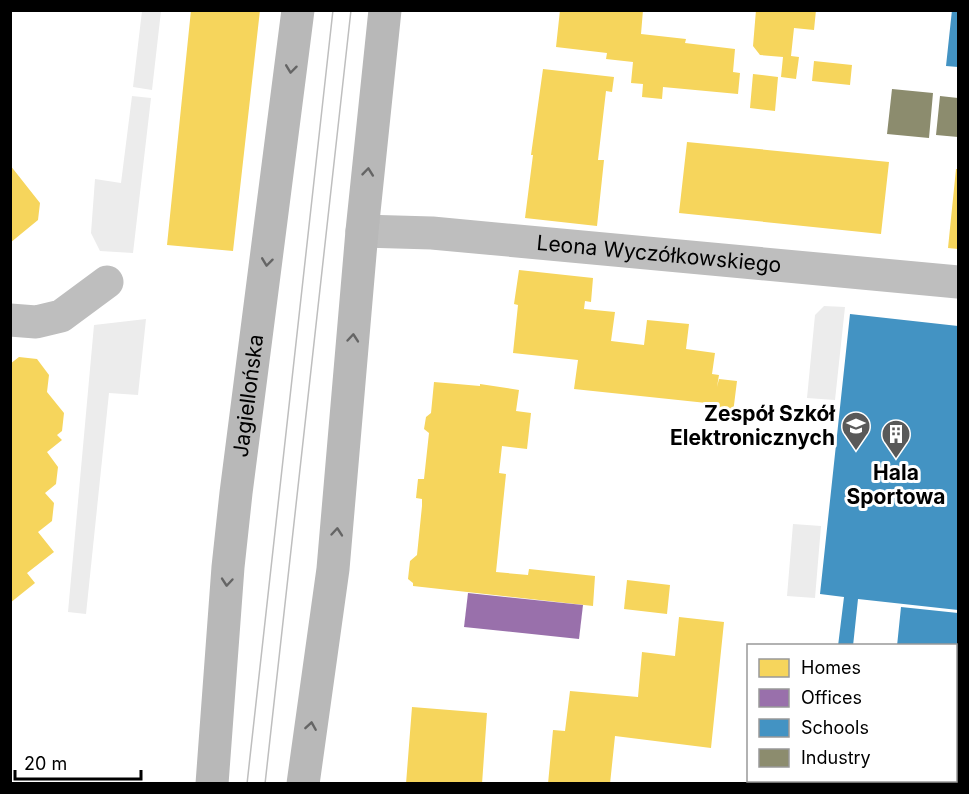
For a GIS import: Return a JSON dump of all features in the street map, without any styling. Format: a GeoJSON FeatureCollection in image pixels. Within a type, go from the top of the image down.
{"type":"FeatureCollection","features":[{"type":"Feature","properties":{"kind":"main road","name":"Jagiellońska"},"geometry":{"type":"LineString","coordinates":[[212,783],[228,567],[236,493],[298,10]]}},
{"type":"Feature","properties":{"kind":"main road"},"geometry":{"type":"LineString","coordinates":[[303,783],[333,569],[362,231],[385,10]]}},
{"type":"Feature","properties":{"kind":"street","name":"Leona Wyczółkowskiego"},"geometry":{"type":"LineString","coordinates":[[362,231],[432,233],[958,282]]}},
{"type":"Feature","properties":{"kind":"street"},"geometry":{"type":"LineString","coordinates":[[10,320],[36,322],[61,316],[107,282]]}},
{"type":"Feature","properties":{"kind":"shaded area"},"geometry":{"type":"Polygon","coordinates":[[[142,11],[161,11],[152,90],[133,87],[142,11]]]}},
{"type":"Feature","properties":{"kind":"shaded area"},"geometry":{"type":"Polygon","coordinates":[[[132,96],[151,98],[133,253],[100,251],[91,233],[95,179],[121,183],[132,96]]]}},
{"type":"Feature","properties":{"kind":"shaded area"},"geometry":{"type":"Polygon","coordinates":[[[824,306],[845,307],[835,400],[807,398],[815,315],[824,306]]]}},
{"type":"Feature","properties":{"kind":"shaded area"},"geometry":{"type":"Polygon","coordinates":[[[146,319],[138,395],[109,393],[86,614],[68,612],[94,325],[146,319]]]}},
{"type":"Feature","properties":{"kind":"shaded area"},"geometry":{"type":"Polygon","coordinates":[[[793,524],[821,526],[815,598],[787,596],[793,524]]]}},
{"type":"Feature","properties":{"kind":"building: Homes"},"geometry":{"type":"Polygon","coordinates":[[[191,10],[260,10],[233,251],[167,245],[191,10]]]}},
{"type":"Feature","properties":{"kind":"building: Homes"},"geometry":{"type":"Polygon","coordinates":[[[560,10],[643,10],[641,34],[686,39],[685,43],[735,49],[733,72],[740,73],[738,94],[663,87],[662,99],[642,97],[643,84],[631,83],[633,62],[606,59],[607,53],[556,47],[560,10]]]}},
{"type":"Feature","properties":{"kind":"building: Homes"},"geometry":{"type":"Polygon","coordinates":[[[756,10],[816,10],[814,30],[794,28],[791,56],[799,57],[796,79],[781,77],[783,57],[760,55],[753,46],[756,10]]]}},
{"type":"Feature","properties":{"kind":"building: Homes"},"geometry":{"type":"Polygon","coordinates":[[[814,61],[852,65],[850,85],[812,81],[814,61]]]}},
{"type":"Feature","properties":{"kind":"building: Homes"},"geometry":{"type":"Polygon","coordinates":[[[543,69],[614,77],[612,92],[606,91],[598,160],[604,160],[597,226],[525,218],[543,69]]]}},
{"type":"Feature","properties":{"kind":"building: Homes"},"geometry":{"type":"Polygon","coordinates":[[[753,74],[778,77],[775,111],[750,108],[753,74]]]}},
{"type":"Feature","properties":{"kind":"building: Homes"},"geometry":{"type":"Polygon","coordinates":[[[687,142],[889,162],[881,234],[679,213],[687,142]]]}},
{"type":"Feature","properties":{"kind":"building: Homes"},"geometry":{"type":"Polygon","coordinates":[[[10,165],[40,203],[38,220],[10,243],[10,165]]]}},
{"type":"Feature","properties":{"kind":"building: Homes"},"geometry":{"type":"Polygon","coordinates":[[[956,169],[958,169],[958,249],[948,248],[956,169]]]}},
{"type":"Feature","properties":{"kind":"building: Homes"},"geometry":{"type":"Polygon","coordinates":[[[519,270],[593,278],[591,302],[585,301],[584,309],[615,312],[611,341],[644,345],[647,320],[689,324],[686,349],[715,353],[712,374],[719,375],[717,387],[719,379],[737,381],[733,413],[715,411],[716,404],[574,389],[578,360],[513,353],[518,305],[514,304],[519,270]]]}},
{"type":"Feature","properties":{"kind":"building: Homes"},"geometry":{"type":"Polygon","coordinates":[[[19,357],[37,359],[49,375],[47,392],[64,413],[62,431],[57,435],[62,440],[47,452],[58,467],[56,484],[45,493],[54,503],[52,521],[38,532],[54,552],[27,573],[35,583],[10,603],[10,364],[19,357]]]}},
{"type":"Feature","properties":{"kind":"building: Homes"},"geometry":{"type":"Polygon","coordinates":[[[434,382],[480,386],[480,384],[519,390],[516,411],[531,413],[527,449],[502,446],[499,473],[506,474],[496,572],[528,575],[529,569],[595,576],[593,606],[413,586],[408,579],[410,561],[417,555],[422,499],[416,498],[418,479],[424,479],[429,433],[424,429],[426,417],[431,413],[434,382]]]}},
{"type":"Feature","properties":{"kind":"building: Homes"},"geometry":{"type":"Polygon","coordinates":[[[627,580],[670,585],[667,614],[624,609],[627,580]]]}},
{"type":"Feature","properties":{"kind":"building: Homes"},"geometry":{"type":"Polygon","coordinates":[[[679,617],[724,622],[711,748],[615,736],[610,784],[548,784],[553,730],[565,731],[570,691],[638,697],[642,652],[675,656],[679,617]]]}},
{"type":"Feature","properties":{"kind":"building: Homes"},"geometry":{"type":"Polygon","coordinates":[[[412,707],[487,713],[482,784],[406,784],[412,707]]]}},
{"type":"Feature","properties":{"kind":"building: Offices"},"geometry":{"type":"Polygon","coordinates":[[[468,593],[583,605],[579,639],[464,627],[468,593]]]}},
{"type":"Feature","properties":{"kind":"building: Schools"},"geometry":{"type":"Polygon","coordinates":[[[952,10],[958,10],[958,67],[946,66],[952,10]]]}},
{"type":"Feature","properties":{"kind":"building: Schools","name":"Hala Sportowa"},"geometry":{"type":"Polygon","coordinates":[[[850,314],[958,326],[958,610],[858,599],[853,644],[838,644],[844,597],[820,594],[850,314]]]}},
{"type":"Feature","properties":{"kind":"building: Schools"},"geometry":{"type":"Polygon","coordinates":[[[901,607],[958,613],[958,784],[760,784],[760,782],[957,782],[957,644],[897,644],[901,607]]]}},
{"type":"Feature","properties":{"kind":"building: Industry"},"geometry":{"type":"Polygon","coordinates":[[[892,89],[933,93],[929,138],[887,134],[892,89]]]}},
{"type":"Feature","properties":{"kind":"building: Industry"},"geometry":{"type":"Polygon","coordinates":[[[940,96],[958,98],[958,137],[936,135],[940,96]]]}},
{"type":"Feature","properties":{"kind":"tram line"},"geometry":{"type":"LineString","coordinates":[[247,784],[333,10]]}},
{"type":"Feature","properties":{"kind":"tram line"},"geometry":{"type":"LineString","coordinates":[[265,784],[351,10]]}},
{"type":"Feature","properties":{"kind":"place","name":"Zespół Szkół Elektronicznych"},"geometry":{"type":"Point","coordinates":[856,452]}},
{"type":"Feature","properties":{"kind":"place","name":"Hala Sportowa"},"geometry":{"type":"Point","coordinates":[896,460]}}]}
